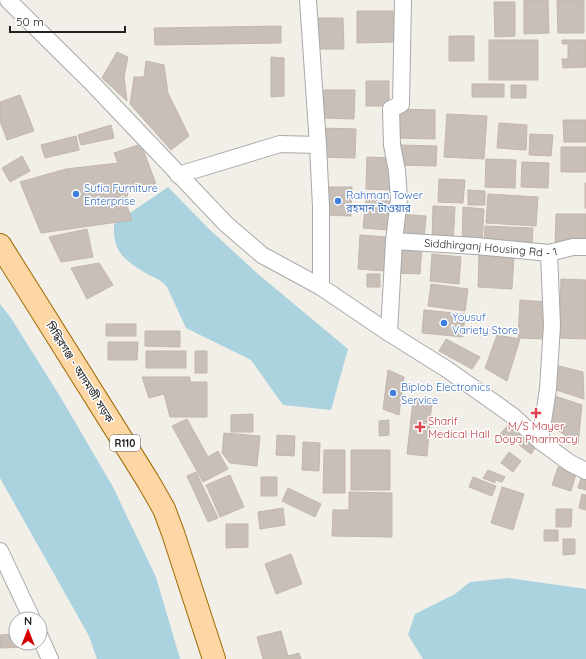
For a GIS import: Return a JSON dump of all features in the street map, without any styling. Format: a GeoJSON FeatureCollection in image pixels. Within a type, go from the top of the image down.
{"type":"FeatureCollection","features":[{"type":"Feature","properties":{"kind":"main road","name":"সিদ্ধিরগঞ্জ - আদমজী সড়ক"},"geometry":{"type":"LineString","coordinates":[[0,245],[37,292],[164,509],[214,659]]}},
{"type":"Feature","properties":{"kind":"street"},"geometry":{"type":"LineString","coordinates":[[8,0],[91,82],[226,224],[262,255],[321,287],[389,333],[448,370],[507,412],[540,441],[570,463],[586,471]]}},
{"type":"Feature","properties":{"kind":"street"},"geometry":{"type":"LineString","coordinates":[[308,0],[321,207],[321,287]]}},
{"type":"Feature","properties":{"kind":"street"},"geometry":{"type":"LineString","coordinates":[[389,333],[394,241],[400,199],[392,145],[392,108],[401,104],[403,0]]}},
{"type":"Feature","properties":{"kind":"street"},"geometry":{"type":"LineString","coordinates":[[178,175],[280,144],[318,144]]}},
{"type":"Feature","properties":{"kind":"street","name":"Siddhirganj Housing Rd - 1"},"geometry":{"type":"LineString","coordinates":[[394,241],[476,246],[549,253],[573,247],[586,247]]}},
{"type":"Feature","properties":{"kind":"street"},"geometry":{"type":"LineString","coordinates":[[540,441],[548,389],[552,325],[549,253]]}},
{"type":"Feature","properties":{"kind":"street"},"geometry":{"type":"LineString","coordinates":[[0,551],[28,611]]}},
{"type":"Feature","properties":{"kind":"water"},"geometry":{"type":"Polygon","coordinates":[[[168,187],[209,229],[258,274],[348,349],[331,410],[283,405],[251,360],[186,328],[167,287],[159,280],[132,264],[120,253],[115,240],[114,224],[168,187]]]}},
{"type":"Feature","properties":{"kind":"water"},"geometry":{"type":"Polygon","coordinates":[[[0,304],[11,318],[61,398],[113,487],[156,577],[180,659],[97,659],[89,636],[0,478],[0,304]]]}},
{"type":"Feature","properties":{"kind":"water"},"geometry":{"type":"Polygon","coordinates":[[[508,578],[586,589],[586,659],[423,659],[408,635],[415,614],[455,594],[470,582],[508,578]]]}},
{"type":"Feature","properties":{"kind":"building"},"geometry":{"type":"Polygon","coordinates":[[[524,0],[548,0],[549,33],[524,34],[524,0]]]}},
{"type":"Feature","properties":{"kind":"building"},"geometry":{"type":"Polygon","coordinates":[[[557,0],[584,0],[584,33],[558,33],[557,0]]]}},
{"type":"Feature","properties":{"kind":"building"},"geometry":{"type":"Polygon","coordinates":[[[494,2],[515,2],[515,36],[495,37],[494,2]]]}},
{"type":"Feature","properties":{"kind":"building"},"geometry":{"type":"Polygon","coordinates":[[[357,11],[393,11],[394,42],[357,43],[357,11]]]}},
{"type":"Feature","properties":{"kind":"building"},"geometry":{"type":"Polygon","coordinates":[[[316,18],[343,18],[344,49],[316,49],[316,18]]]}},
{"type":"Feature","properties":{"kind":"building"},"geometry":{"type":"Polygon","coordinates":[[[281,26],[281,43],[155,45],[154,28],[281,26]]]}},
{"type":"Feature","properties":{"kind":"building"},"geometry":{"type":"Polygon","coordinates":[[[449,36],[474,36],[474,61],[449,61],[449,36]]]}},
{"type":"Feature","properties":{"kind":"building"},"geometry":{"type":"Polygon","coordinates":[[[489,40],[538,40],[538,80],[489,80],[489,40]]]}},
{"type":"Feature","properties":{"kind":"building"},"geometry":{"type":"Polygon","coordinates":[[[562,40],[586,40],[586,67],[563,68],[562,59],[568,59],[568,44],[562,44],[562,40]]]}},
{"type":"Feature","properties":{"kind":"building"},"geometry":{"type":"Polygon","coordinates":[[[117,52],[128,57],[124,77],[127,101],[102,78],[117,52]]]}},
{"type":"Feature","properties":{"kind":"building"},"geometry":{"type":"Polygon","coordinates":[[[271,57],[284,58],[284,96],[271,97],[271,57]]]}},
{"type":"Feature","properties":{"kind":"building"},"geometry":{"type":"Polygon","coordinates":[[[146,61],[164,65],[168,93],[189,136],[171,150],[130,104],[134,77],[144,77],[146,61]]]}},
{"type":"Feature","properties":{"kind":"building"},"geometry":{"type":"Polygon","coordinates":[[[366,81],[389,81],[389,106],[366,106],[366,81]]]}},
{"type":"Feature","properties":{"kind":"building"},"geometry":{"type":"Polygon","coordinates":[[[472,84],[504,84],[504,97],[472,97],[472,84]]]}},
{"type":"Feature","properties":{"kind":"building"},"geometry":{"type":"Polygon","coordinates":[[[511,85],[526,85],[526,98],[511,98],[511,85]]]}},
{"type":"Feature","properties":{"kind":"building"},"geometry":{"type":"Polygon","coordinates":[[[324,90],[355,90],[354,119],[323,118],[324,90]]]}},
{"type":"Feature","properties":{"kind":"building"},"geometry":{"type":"Polygon","coordinates":[[[20,95],[34,131],[7,140],[0,121],[0,102],[20,95]]]}},
{"type":"Feature","properties":{"kind":"building"},"geometry":{"type":"Polygon","coordinates":[[[395,109],[435,110],[435,139],[395,138],[395,109]]]}},
{"type":"Feature","properties":{"kind":"building"},"geometry":{"type":"Polygon","coordinates":[[[447,114],[487,116],[484,159],[444,157],[447,114]]]}},
{"type":"Feature","properties":{"kind":"building"},"geometry":{"type":"Polygon","coordinates":[[[563,120],[586,120],[586,142],[564,142],[563,120]]]}},
{"type":"Feature","properties":{"kind":"building"},"geometry":{"type":"Polygon","coordinates":[[[499,123],[527,125],[526,150],[497,148],[499,123]]]}},
{"type":"Feature","properties":{"kind":"building"},"geometry":{"type":"Polygon","coordinates":[[[111,125],[114,138],[81,145],[78,135],[111,125]]]}},
{"type":"Feature","properties":{"kind":"building"},"geometry":{"type":"Polygon","coordinates":[[[321,128],[356,129],[355,158],[320,157],[321,128]]]}},
{"type":"Feature","properties":{"kind":"building"},"geometry":{"type":"Polygon","coordinates":[[[530,134],[553,135],[551,156],[529,155],[530,134]]]}},
{"type":"Feature","properties":{"kind":"building"},"geometry":{"type":"Polygon","coordinates":[[[76,136],[79,150],[45,158],[41,145],[76,136]]]}},
{"type":"Feature","properties":{"kind":"building","name":"Sufia Furniture Enterprise"},"geometry":{"type":"Polygon","coordinates":[[[141,144],[156,184],[129,185],[126,203],[132,220],[41,233],[20,182],[66,169],[118,163],[114,153],[141,144]]]}},
{"type":"Feature","properties":{"kind":"building"},"geometry":{"type":"Polygon","coordinates":[[[400,145],[437,146],[436,166],[400,165],[400,145]]]}},
{"type":"Feature","properties":{"kind":"building"},"geometry":{"type":"Polygon","coordinates":[[[561,147],[586,147],[586,172],[561,172],[561,147]]]}},
{"type":"Feature","properties":{"kind":"building"},"geometry":{"type":"Polygon","coordinates":[[[22,156],[30,171],[10,182],[2,168],[22,156]]]}},
{"type":"Feature","properties":{"kind":"building"},"geometry":{"type":"Polygon","coordinates":[[[367,157],[391,158],[391,190],[366,189],[367,157]]]}},
{"type":"Feature","properties":{"kind":"building"},"geometry":{"type":"Polygon","coordinates":[[[486,159],[516,160],[515,188],[485,187],[486,159]]]}},
{"type":"Feature","properties":{"kind":"building"},"geometry":{"type":"Polygon","coordinates":[[[522,162],[549,163],[548,188],[521,187],[522,162]]]}},
{"type":"Feature","properties":{"kind":"building"},"geometry":{"type":"Polygon","coordinates":[[[439,179],[465,180],[463,203],[438,202],[439,179]]]}},
{"type":"Feature","properties":{"kind":"building"},"geometry":{"type":"Polygon","coordinates":[[[586,183],[586,208],[585,208],[586,183]]]}},
{"type":"Feature","properties":{"kind":"building","name":"Rahman Tower রহমান টাওয়ার"},"geometry":{"type":"Polygon","coordinates":[[[324,187],[352,187],[351,216],[323,215],[324,187]]]}},
{"type":"Feature","properties":{"kind":"building"},"geometry":{"type":"Polygon","coordinates":[[[468,190],[485,191],[485,205],[468,205],[468,190]]]}},
{"type":"Feature","properties":{"kind":"building"},"geometry":{"type":"Polygon","coordinates":[[[488,194],[538,197],[536,226],[486,223],[488,194]]]}},
{"type":"Feature","properties":{"kind":"building"},"geometry":{"type":"Polygon","coordinates":[[[366,197],[391,199],[389,230],[363,228],[366,197]]]}},
{"type":"Feature","properties":{"kind":"building"},"geometry":{"type":"Polygon","coordinates":[[[433,206],[455,207],[453,244],[432,243],[433,206]]]}},
{"type":"Feature","properties":{"kind":"building"},"geometry":{"type":"Polygon","coordinates":[[[463,207],[484,209],[482,244],[462,243],[463,207]]]}},
{"type":"Feature","properties":{"kind":"building"},"geometry":{"type":"Polygon","coordinates":[[[399,214],[426,216],[424,241],[398,239],[399,214]]]}},
{"type":"Feature","properties":{"kind":"building"},"geometry":{"type":"Polygon","coordinates":[[[556,214],[586,214],[586,246],[555,246],[556,214]]]}},
{"type":"Feature","properties":{"kind":"building"},"geometry":{"type":"Polygon","coordinates":[[[485,226],[533,228],[532,246],[484,245],[485,226]]]}},
{"type":"Feature","properties":{"kind":"building"},"geometry":{"type":"Polygon","coordinates":[[[87,229],[93,257],[61,262],[49,237],[87,229]]]}},
{"type":"Feature","properties":{"kind":"building"},"geometry":{"type":"Polygon","coordinates":[[[360,235],[387,237],[385,271],[358,269],[360,235]]]}},
{"type":"Feature","properties":{"kind":"building"},"geometry":{"type":"Polygon","coordinates":[[[397,244],[422,245],[420,274],[396,273],[397,244]]]}},
{"type":"Feature","properties":{"kind":"building"},"geometry":{"type":"Polygon","coordinates":[[[479,253],[514,255],[512,289],[478,287],[479,253]]]}},
{"type":"Feature","properties":{"kind":"building"},"geometry":{"type":"Polygon","coordinates":[[[432,254],[461,257],[459,284],[430,281],[432,254]]]}},
{"type":"Feature","properties":{"kind":"building"},"geometry":{"type":"Polygon","coordinates":[[[99,263],[113,285],[87,299],[71,268],[99,263]]]}},
{"type":"Feature","properties":{"kind":"building"},"geometry":{"type":"Polygon","coordinates":[[[367,274],[380,274],[380,287],[367,287],[367,274]]]}},
{"type":"Feature","properties":{"kind":"building"},"geometry":{"type":"Polygon","coordinates":[[[561,279],[586,280],[586,339],[559,338],[561,279]]]}},
{"type":"Feature","properties":{"kind":"building"},"geometry":{"type":"Polygon","coordinates":[[[431,284],[468,289],[465,311],[428,306],[431,284]]]}},
{"type":"Feature","properties":{"kind":"building"},"geometry":{"type":"Polygon","coordinates":[[[520,300],[548,302],[546,339],[518,338],[520,300]]]}},
{"type":"Feature","properties":{"kind":"building","name":"Yousuf Variety Store"},"geometry":{"type":"Polygon","coordinates":[[[424,310],[465,314],[463,337],[422,333],[424,310]]]}},
{"type":"Feature","properties":{"kind":"building"},"geometry":{"type":"Polygon","coordinates":[[[106,324],[136,324],[136,336],[106,336],[106,324]]]}},
{"type":"Feature","properties":{"kind":"building"},"geometry":{"type":"Polygon","coordinates":[[[145,331],[180,331],[180,347],[145,346],[145,331]]]}},
{"type":"Feature","properties":{"kind":"building"},"geometry":{"type":"Polygon","coordinates":[[[497,335],[520,339],[507,381],[485,368],[497,335]]]}},
{"type":"Feature","properties":{"kind":"building"},"geometry":{"type":"Polygon","coordinates":[[[446,339],[480,357],[472,369],[439,351],[446,339]]]}},
{"type":"Feature","properties":{"kind":"building"},"geometry":{"type":"Polygon","coordinates":[[[108,342],[138,342],[137,360],[108,360],[108,342]]]}},
{"type":"Feature","properties":{"kind":"building"},"geometry":{"type":"Polygon","coordinates":[[[146,351],[186,351],[186,368],[146,368],[146,351]]]}},
{"type":"Feature","properties":{"kind":"building"},"geometry":{"type":"Polygon","coordinates":[[[195,351],[207,351],[207,373],[195,373],[195,351]]]}},
{"type":"Feature","properties":{"kind":"building"},"geometry":{"type":"Polygon","coordinates":[[[555,365],[583,372],[584,399],[553,389],[555,365]]]}},
{"type":"Feature","properties":{"kind":"building","name":"Biplob Electronics Service"},"geometry":{"type":"Polygon","coordinates":[[[388,370],[404,377],[399,415],[383,409],[388,370]]]}},
{"type":"Feature","properties":{"kind":"building"},"geometry":{"type":"Polygon","coordinates":[[[142,377],[190,377],[190,382],[207,382],[207,417],[170,417],[164,394],[149,398],[142,377]]]}},
{"type":"Feature","properties":{"kind":"building"},"geometry":{"type":"Polygon","coordinates":[[[552,395],[582,405],[578,444],[550,425],[552,395]]]}},
{"type":"Feature","properties":{"kind":"building","name":"Sharif Medical Hall"},"geometry":{"type":"Polygon","coordinates":[[[413,400],[432,400],[427,456],[407,454],[413,400]]]}},
{"type":"Feature","properties":{"kind":"building"},"geometry":{"type":"Polygon","coordinates":[[[253,414],[253,432],[231,432],[231,415],[253,414]]]}},
{"type":"Feature","properties":{"kind":"building"},"geometry":{"type":"Polygon","coordinates":[[[187,419],[208,457],[218,451],[228,469],[203,482],[172,426],[187,419]]]}},
{"type":"Feature","properties":{"kind":"building"},"geometry":{"type":"Polygon","coordinates":[[[389,420],[389,435],[379,436],[379,421],[389,420]]]}},
{"type":"Feature","properties":{"kind":"building"},"geometry":{"type":"Polygon","coordinates":[[[511,422],[523,433],[512,446],[499,435],[511,422]]]}},
{"type":"Feature","properties":{"kind":"building"},"geometry":{"type":"Polygon","coordinates":[[[224,433],[260,436],[257,466],[230,463],[222,453],[224,433]]]}},
{"type":"Feature","properties":{"kind":"building"},"geometry":{"type":"Polygon","coordinates":[[[277,435],[295,436],[294,456],[276,455],[277,435]]]}},
{"type":"Feature","properties":{"kind":"building"},"geometry":{"type":"Polygon","coordinates":[[[525,437],[537,445],[531,454],[519,445],[525,437]]]}},
{"type":"Feature","properties":{"kind":"building"},"geometry":{"type":"Polygon","coordinates":[[[303,442],[320,443],[319,471],[302,470],[303,442]]]}},
{"type":"Feature","properties":{"kind":"building"},"geometry":{"type":"Polygon","coordinates":[[[324,450],[345,450],[345,493],[323,493],[324,450]]]}},
{"type":"Feature","properties":{"kind":"building"},"geometry":{"type":"Polygon","coordinates":[[[351,450],[390,450],[390,490],[351,490],[351,450]]]}},
{"type":"Feature","properties":{"kind":"building"},"geometry":{"type":"Polygon","coordinates":[[[509,452],[521,461],[513,472],[501,463],[509,452]]]}},
{"type":"Feature","properties":{"kind":"building"},"geometry":{"type":"Polygon","coordinates":[[[558,467],[576,474],[571,491],[552,485],[558,467]]]}},
{"type":"Feature","properties":{"kind":"building"},"geometry":{"type":"Polygon","coordinates":[[[488,470],[505,477],[502,482],[495,480],[495,483],[483,478],[488,470]]]}},
{"type":"Feature","properties":{"kind":"building"},"geometry":{"type":"Polygon","coordinates":[[[196,472],[218,518],[208,522],[187,476],[196,472]]]}},
{"type":"Feature","properties":{"kind":"building"},"geometry":{"type":"Polygon","coordinates":[[[230,475],[244,507],[220,517],[206,485],[230,475]]]}},
{"type":"Feature","properties":{"kind":"building"},"geometry":{"type":"Polygon","coordinates":[[[582,475],[586,476],[586,490],[578,488],[582,475]]]}},
{"type":"Feature","properties":{"kind":"building"},"geometry":{"type":"Polygon","coordinates":[[[261,477],[277,477],[277,496],[261,496],[261,477]]]}},
{"type":"Feature","properties":{"kind":"building"},"geometry":{"type":"Polygon","coordinates":[[[473,477],[496,486],[492,496],[469,487],[473,477]]]}},
{"type":"Feature","properties":{"kind":"building"},"geometry":{"type":"Polygon","coordinates":[[[502,487],[524,494],[513,530],[491,523],[502,487]]]}},
{"type":"Feature","properties":{"kind":"building"},"geometry":{"type":"Polygon","coordinates":[[[288,488],[321,504],[315,517],[282,501],[288,488]]]}},
{"type":"Feature","properties":{"kind":"building"},"geometry":{"type":"Polygon","coordinates":[[[349,492],[392,493],[392,537],[332,536],[333,510],[349,510],[349,492]]]}},
{"type":"Feature","properties":{"kind":"building"},"geometry":{"type":"Polygon","coordinates":[[[582,494],[586,495],[586,510],[579,508],[582,494]]]}},
{"type":"Feature","properties":{"kind":"building"},"geometry":{"type":"Polygon","coordinates":[[[283,508],[285,525],[260,529],[258,512],[283,508]]]}},
{"type":"Feature","properties":{"kind":"building"},"geometry":{"type":"Polygon","coordinates":[[[556,509],[572,509],[571,527],[556,527],[556,509]]]}},
{"type":"Feature","properties":{"kind":"building"},"geometry":{"type":"Polygon","coordinates":[[[226,524],[248,524],[248,547],[226,548],[226,524]]]}},
{"type":"Feature","properties":{"kind":"building"},"geometry":{"type":"Polygon","coordinates":[[[544,530],[558,530],[558,541],[544,541],[544,530]]]}},
{"type":"Feature","properties":{"kind":"building"},"geometry":{"type":"Polygon","coordinates":[[[563,539],[575,539],[575,554],[563,555],[563,539]]]}},
{"type":"Feature","properties":{"kind":"building"},"geometry":{"type":"Polygon","coordinates":[[[291,554],[302,584],[276,594],[265,564],[291,554]]]}},
{"type":"Feature","properties":{"kind":"building"},"geometry":{"type":"Polygon","coordinates":[[[281,631],[288,656],[299,653],[301,659],[263,659],[257,637],[281,631]]]}},
{"type":"Feature","properties":{"kind":"building"},"geometry":{"type":"Polygon","coordinates":[[[8,634],[8,648],[0,648],[0,635],[8,634]]]}},
{"type":"Feature","properties":{"kind":"place","name":"Sufia Furniture Enterprise"},"geometry":{"type":"Point","coordinates":[76,194]}},
{"type":"Feature","properties":{"kind":"place","name":"Rahman Tower রহমান টাওয়ার"},"geometry":{"type":"Point","coordinates":[338,201]}},
{"type":"Feature","properties":{"kind":"place","name":"Yousuf Variety Store"},"geometry":{"type":"Point","coordinates":[444,323]}},
{"type":"Feature","properties":{"kind":"place","name":"Biplob Electronics Service"},"geometry":{"type":"Point","coordinates":[393,393]}},
{"type":"Feature","properties":{"kind":"place","name":"M/S Mayer Doya Pharmacy"},"geometry":{"type":"Point","coordinates":[536,413]}},
{"type":"Feature","properties":{"kind":"place","name":"Sharif Medical Hall"},"geometry":{"type":"Point","coordinates":[420,427]}}]}
